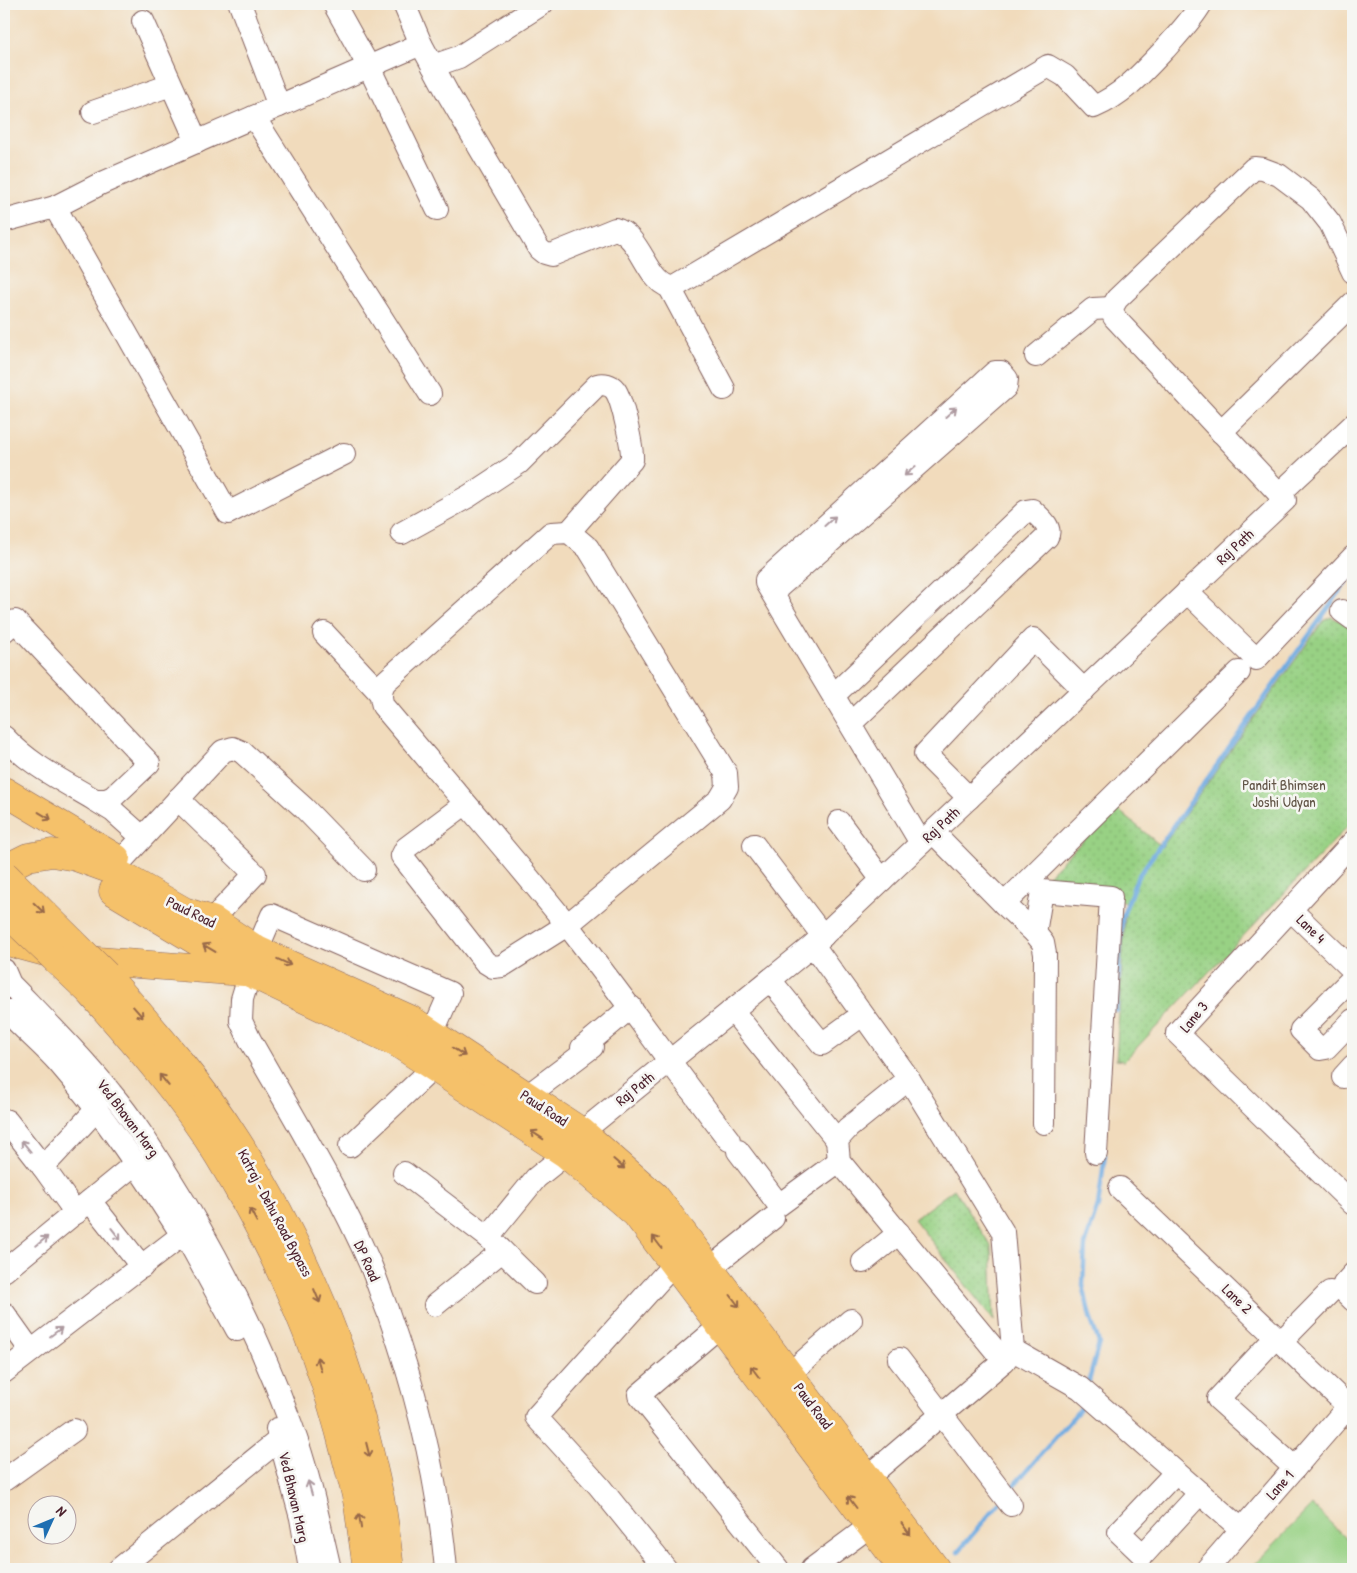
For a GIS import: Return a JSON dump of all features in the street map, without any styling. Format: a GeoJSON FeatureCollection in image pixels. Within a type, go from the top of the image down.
{"type":"FeatureCollection","features":[{"type":"Feature","properties":{"kind":"main road"},"geometry":{"type":"LineString","coordinates":[[4,791],[121,861],[212,920]]}},
{"type":"Feature","properties":{"kind":"main road","name":"Paud Road"},"geometry":{"type":"LineString","coordinates":[[4,869],[28,857],[52,853],[76,857],[112,870],[184,911],[212,920],[254,961]]}},
{"type":"Feature","properties":{"kind":"main road","name":"Paud Road"},"geometry":{"type":"LineString","coordinates":[[4,887],[33,873],[50,871],[70,873],[103,885],[254,961],[397,1043],[566,1154],[636,1214],[720,1326],[835,1457],[867,1478],[929,1560]]}},
{"type":"Feature","properties":{"kind":"main road","name":"Katraj - Dehu Road Bypass"},"geometry":{"type":"LineString","coordinates":[[4,874],[97,984],[130,1038],[178,1097],[218,1153],[253,1214],[287,1282],[316,1353],[339,1428],[357,1504],[366,1569]]}},
{"type":"Feature","properties":{"kind":"main road","name":"Katraj - Dehu Road Bypass"},"geometry":{"type":"LineString","coordinates":[[4,910],[11,929],[97,984],[148,1023],[196,1083],[237,1141],[273,1203],[308,1273],[338,1346],[362,1422],[380,1500],[390,1569]]}},
{"type":"Feature","properties":{"kind":"main road","name":"Paud Road"},"geometry":{"type":"LineString","coordinates":[[11,929],[71,959],[254,961],[410,1019],[582,1132],[655,1196],[789,1374],[835,1457],[870,1526],[901,1569]]}},
{"type":"Feature","properties":{"kind":"main road"},"geometry":{"type":"LineString","coordinates":[[566,1154],[582,1132]]}},
{"type":"Feature","properties":{"kind":"street"},"geometry":{"type":"LineString","coordinates":[[240,4],[279,106]]}},
{"type":"Feature","properties":{"kind":"street"},"geometry":{"type":"LineString","coordinates":[[334,4],[369,67],[436,209]]}},
{"type":"Feature","properties":{"kind":"street"},"geometry":{"type":"LineString","coordinates":[[404,4],[421,44],[448,94],[539,249],[551,255],[615,229],[620,230],[632,240],[658,280],[670,288],[724,389]]}},
{"type":"Feature","properties":{"kind":"street"},"geometry":{"type":"LineString","coordinates":[[433,66],[459,57],[542,4]]}},
{"type":"Feature","properties":{"kind":"street"},"geometry":{"type":"LineString","coordinates":[[670,288],[1048,66],[1065,76],[1094,107],[1107,101],[1132,84],[1193,18],[1201,4]]}},
{"type":"Feature","properties":{"kind":"street"},"geometry":{"type":"LineString","coordinates":[[143,21],[197,142]]}},
{"type":"Feature","properties":{"kind":"street"},"geometry":{"type":"LineString","coordinates":[[4,221],[55,207],[100,184],[421,44]]}},
{"type":"Feature","properties":{"kind":"street"},"geometry":{"type":"LineString","coordinates":[[92,112],[171,85]]}},
{"type":"Feature","properties":{"kind":"street"},"geometry":{"type":"LineString","coordinates":[[254,117],[430,394]]}},
{"type":"Feature","properties":{"kind":"street"},"geometry":{"type":"LineString","coordinates":[[1282,497],[1114,317],[1112,308],[1117,299],[1254,168],[1279,175],[1311,198],[1330,223],[1353,272]]}},
{"type":"Feature","properties":{"kind":"street"},"geometry":{"type":"LineString","coordinates":[[55,207],[228,513],[344,454]]}},
{"type":"Feature","properties":{"kind":"street"},"geometry":{"type":"LineString","coordinates":[[1221,432],[1353,303]]}},
{"type":"Feature","properties":{"kind":"street"},"geometry":{"type":"LineString","coordinates":[[1036,356],[1093,309],[1112,308]]}},
{"type":"Feature","properties":{"kind":"street"},"geometry":{"type":"LineString","coordinates":[[772,593],[1006,387],[1007,379],[1001,372],[995,372],[769,577],[766,583],[772,593],[851,723],[927,838],[1035,932],[1042,943],[1045,954],[1044,1123]]}},
{"type":"Feature","properties":{"kind":"street"},"geometry":{"type":"LineString","coordinates":[[402,533],[469,496],[519,463],[597,385],[608,385],[615,390],[621,404],[632,451],[632,460],[569,532]]}},
{"type":"Feature","properties":{"kind":"street","name":"Raj Path"},"geometry":{"type":"LineString","coordinates":[[582,1132],[818,941],[1187,592],[1353,425]]}},
{"type":"Feature","properties":{"kind":"street"},"geometry":{"type":"LineString","coordinates":[[834,695],[1026,511],[1032,510],[1049,528],[1050,533],[1047,537],[851,723]]}},
{"type":"Feature","properties":{"kind":"street"},"geometry":{"type":"LineString","coordinates":[[380,694],[385,682],[550,533],[569,532],[588,548],[726,773],[728,780],[720,799],[567,925],[502,966],[493,966],[485,962],[402,856],[406,848],[465,804]]}},
{"type":"Feature","properties":{"kind":"street"},"geometry":{"type":"LineString","coordinates":[[1187,592],[1256,659],[1353,557]]}},
{"type":"Feature","properties":{"kind":"street"},"geometry":{"type":"LineString","coordinates":[[4,631],[14,621],[149,763],[113,797],[106,800],[96,800]]}},
{"type":"Feature","properties":{"kind":"street"},"geometry":{"type":"LineString","coordinates":[[324,633],[380,694],[383,706],[567,925],[631,1007],[669,1062],[779,1206],[838,1150],[848,1128],[909,1079]]}},
{"type":"Feature","properties":{"kind":"street"},"geometry":{"type":"LineString","coordinates":[[969,798],[925,754],[1033,639],[1084,690]]}},
{"type":"Feature","properties":{"kind":"street"},"geometry":{"type":"LineString","coordinates":[[1004,904],[1239,672]]}},
{"type":"Feature","properties":{"kind":"street"},"geometry":{"type":"LineString","coordinates":[[4,737],[16,750],[34,764],[113,811],[142,837]]}},
{"type":"Feature","properties":{"kind":"street"},"geometry":{"type":"LineString","coordinates":[[121,861],[224,751],[233,748],[242,752],[304,808],[364,870]]}},
{"type":"Feature","properties":{"kind":"street"},"geometry":{"type":"LineString","coordinates":[[178,799],[255,874],[212,920]]}},
{"type":"Feature","properties":{"kind":"street"},"geometry":{"type":"LineString","coordinates":[[838,822],[882,880]]}},
{"type":"Feature","properties":{"kind":"street","name":"Lane 3"},"geometry":{"type":"LineString","coordinates":[[1353,842],[1177,1033],[1353,1204]]}},
{"type":"Feature","properties":{"kind":"street"},"geometry":{"type":"LineString","coordinates":[[754,845],[818,941],[862,1015],[909,1079],[1003,1232],[1009,1355]]}},
{"type":"Feature","properties":{"kind":"street"},"geometry":{"type":"LineString","coordinates":[[1035,932],[1042,891],[1111,897],[1096,1153]]}},
{"type":"Feature","properties":{"kind":"street","name":"Lane 4"},"geometry":{"type":"LineString","coordinates":[[1291,910],[1351,973]]}},
{"type":"Feature","properties":{"kind":"street","name":"DP Road"},"geometry":{"type":"LineString","coordinates":[[432,1034],[450,993],[272,915],[254,961],[242,1000],[241,1020],[250,1040],[319,1161],[371,1267],[405,1361],[430,1455],[442,1523],[446,1569]]}},
{"type":"Feature","properties":{"kind":"street","name":"Ved Bhavan Marg"},"geometry":{"type":"LineString","coordinates":[[4,970],[10,984],[16,991],[64,1040],[112,1094],[152,1149],[188,1207],[222,1285],[237,1329],[257,1375],[280,1438],[301,1518],[310,1569]]}},
{"type":"Feature","properties":{"kind":"street"},"geometry":{"type":"LineString","coordinates":[[1351,973],[1301,1030],[1320,1049],[1323,1049],[1353,1020]]}},
{"type":"Feature","properties":{"kind":"street"},"geometry":{"type":"LineString","coordinates":[[770,980],[822,1044],[862,1015]]}},
{"type":"Feature","properties":{"kind":"street"},"geometry":{"type":"LineString","coordinates":[[526,1096],[587,1048],[631,1007]]}},
{"type":"Feature","properties":{"kind":"street"},"geometry":{"type":"LineString","coordinates":[[732,1010],[898,1233],[1009,1355],[1080,1388],[1241,1529]]}},
{"type":"Feature","properties":{"kind":"street"},"geometry":{"type":"LineString","coordinates":[[5,1011],[57,1061],[96,1109],[136,1164],[182,1235],[251,1325],[293,1428],[330,1569]]}},
{"type":"Feature","properties":{"kind":"street"},"geometry":{"type":"LineString","coordinates":[[350,1146],[434,1067]]}},
{"type":"Feature","properties":{"kind":"street"},"geometry":{"type":"LineString","coordinates":[[43,1167],[96,1109]]}},
{"type":"Feature","properties":{"kind":"street"},"geometry":{"type":"LineString","coordinates":[[4,1120],[43,1167],[142,1267]]}},
{"type":"Feature","properties":{"kind":"street"},"geometry":{"type":"LineString","coordinates":[[435,1305],[495,1244],[536,1178],[566,1154]]}},
{"type":"Feature","properties":{"kind":"street"},"geometry":{"type":"LineString","coordinates":[[4,1271],[136,1164]]}},
{"type":"Feature","properties":{"kind":"street"},"geometry":{"type":"LineString","coordinates":[[404,1173],[495,1244],[535,1283]]}},
{"type":"Feature","properties":{"kind":"street","name":"Lane 2"},"geometry":{"type":"LineString","coordinates":[[1120,1188],[1352,1406]]}},
{"type":"Feature","properties":{"kind":"street"},"geometry":{"type":"LineString","coordinates":[[710,1268],[773,1218]]}},
{"type":"Feature","properties":{"kind":"street"},"geometry":{"type":"LineString","coordinates":[[863,1262],[898,1233]]}},
{"type":"Feature","properties":{"kind":"street"},"geometry":{"type":"LineString","coordinates":[[4,1372],[182,1235]]}},
{"type":"Feature","properties":{"kind":"street"},"geometry":{"type":"LineString","coordinates":[[661,1567],[599,1486],[536,1417],[674,1264]]}},
{"type":"Feature","properties":{"kind":"street"},"geometry":{"type":"LineString","coordinates":[[1353,1274],[1342,1289],[1353,1300]]}},
{"type":"Feature","properties":{"kind":"street"},"geometry":{"type":"LineString","coordinates":[[1295,1468],[1218,1398],[1330,1292]]}},
{"type":"Feature","properties":{"kind":"street"},"geometry":{"type":"LineString","coordinates":[[4,1313],[31,1351]]}},
{"type":"Feature","properties":{"kind":"street"},"geometry":{"type":"LineString","coordinates":[[789,1374],[851,1320]]}},
{"type":"Feature","properties":{"kind":"street"},"geometry":{"type":"LineString","coordinates":[[720,1326],[639,1395],[778,1569]]}},
{"type":"Feature","properties":{"kind":"street"},"geometry":{"type":"LineString","coordinates":[[867,1478],[1009,1355]]}},
{"type":"Feature","properties":{"kind":"street"},"geometry":{"type":"LineString","coordinates":[[899,1359],[1004,1496]]}},
{"type":"Feature","properties":{"kind":"street","name":"Lane 1"},"geometry":{"type":"LineString","coordinates":[[1207,1569],[1352,1406]]}},
{"type":"Feature","properties":{"kind":"street"},"geometry":{"type":"LineString","coordinates":[[4,1480],[74,1430]]}},
{"type":"Feature","properties":{"kind":"street"},"geometry":{"type":"LineString","coordinates":[[119,1569],[280,1438]]}},
{"type":"Feature","properties":{"kind":"street"},"geometry":{"type":"LineString","coordinates":[[1175,1473],[1119,1532],[1142,1555],[1200,1493]]}},
{"type":"Feature","properties":{"kind":"street"},"geometry":{"type":"LineString","coordinates":[[812,1569],[870,1526]]}},
{"type":"Feature","properties":{"kind":"street"},"geometry":{"type":"LineString","coordinates":[[901,1569],[929,1560]]}},
{"type":"Feature","properties":{"kind":"green space","name":"Pandit Bhimsen Joshi Udyan"},"geometry":{"type":"Polygon","coordinates":[[[1331,617],[1353,629],[1353,821],[1124,1061],[1116,1060],[1126,902],[1047,897],[1042,881],[1116,808],[1162,847],[1323,621],[1331,617]]]}},
{"type":"Feature","properties":{"kind":"green space"},"geometry":{"type":"Polygon","coordinates":[[[954,1189],[991,1246],[994,1321],[914,1219],[954,1189]]]}},
{"type":"Feature","properties":{"kind":"green space"},"geometry":{"type":"Polygon","coordinates":[[[1312,1505],[1353,1545],[1353,1569],[1250,1569],[1312,1505]]]}},
{"type":"Feature","properties":{"kind":"waterway"},"geometry":{"type":"LineString","coordinates":[[1116,1010],[1122,918],[1137,878],[1353,573]]}},
{"type":"Feature","properties":{"kind":"waterway"},"geometry":{"type":"LineString","coordinates":[[1088,1385],[1099,1343],[1090,1317],[1083,1285],[1085,1245],[1098,1206],[1105,1155]]}},
{"type":"Feature","properties":{"kind":"waterway"},"geometry":{"type":"LineString","coordinates":[[1008,1492],[1082,1407],[1084,1400]]}},
{"type":"Feature","properties":{"kind":"waterway"},"geometry":{"type":"LineString","coordinates":[[958,1552],[1000,1502]]}}]}
